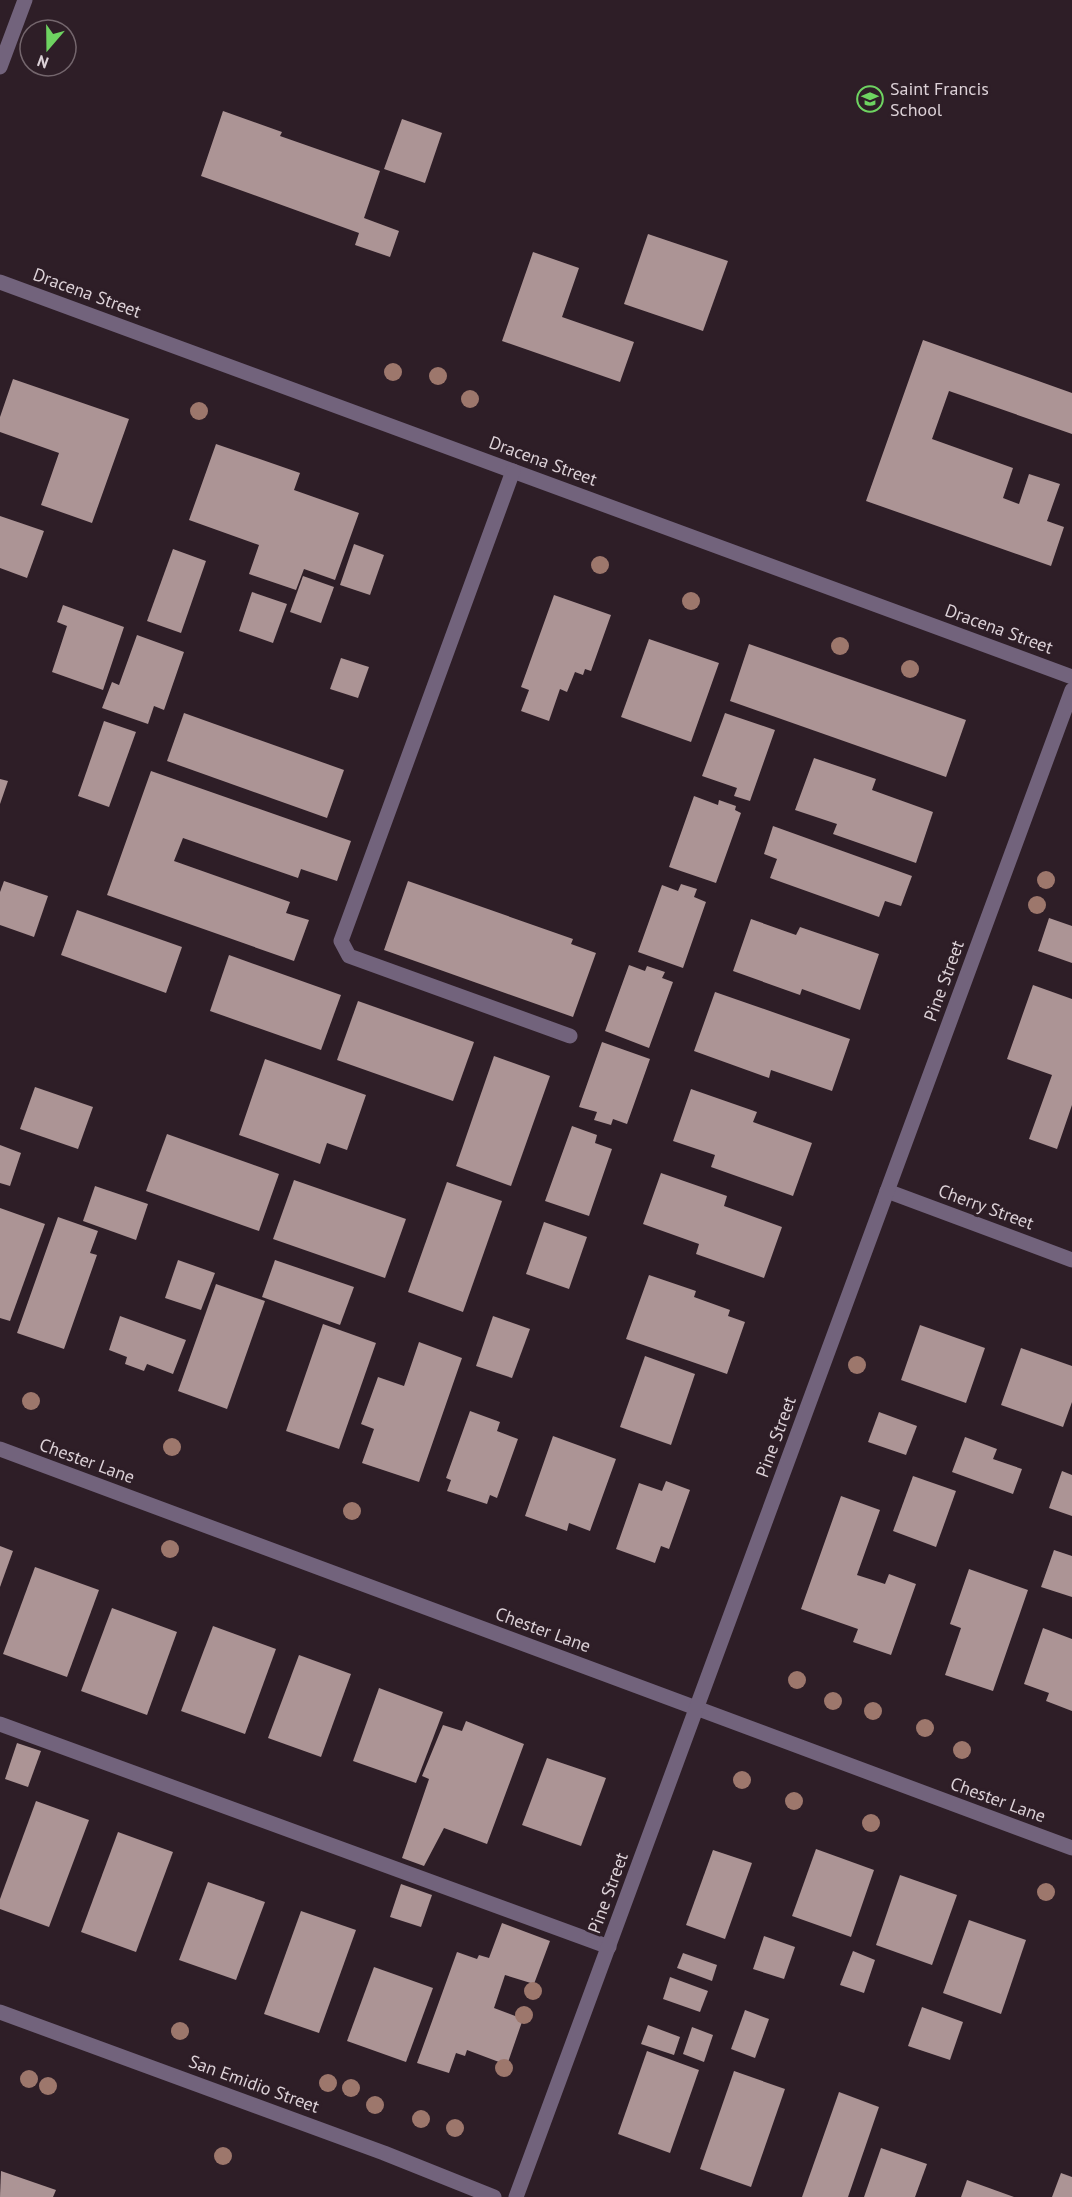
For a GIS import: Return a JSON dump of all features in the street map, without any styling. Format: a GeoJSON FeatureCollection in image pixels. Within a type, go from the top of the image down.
{"type":"FeatureCollection","features":[{"type":"Feature","properties":{"kind":"street"},"geometry":{"type":"LineString","coordinates":[[0,67],[25,0]]}},
{"type":"Feature","properties":{"kind":"street","name":"Dracena Street"},"geometry":{"type":"LineString","coordinates":[[0,282],[1072,677]]}},
{"type":"Feature","properties":{"kind":"street"},"geometry":{"type":"LineString","coordinates":[[513,471],[340,941],[349,956],[570,1036]]}},
{"type":"Feature","properties":{"kind":"street","name":"Pine Street"},"geometry":{"type":"LineString","coordinates":[[516,2197],[1072,690]]}},
{"type":"Feature","properties":{"kind":"street","name":"Cherry Street"},"geometry":{"type":"LineString","coordinates":[[887,1191],[1072,1260]]}},
{"type":"Feature","properties":{"kind":"street","name":"Chester Lane"},"geometry":{"type":"LineString","coordinates":[[0,1449],[1072,1848]]}},
{"type":"Feature","properties":{"kind":"street"},"geometry":{"type":"LineString","coordinates":[[0,1724],[609,1947]]}},
{"type":"Feature","properties":{"kind":"street","name":"San Emidio Street"},"geometry":{"type":"LineString","coordinates":[[0,2012],[384,2153],[494,2197]]}},
{"type":"Feature","properties":{"kind":"building"},"geometry":{"type":"Polygon","coordinates":[[[223,111],[282,132],[280,136],[380,171],[364,218],[399,231],[390,257],[355,245],[359,233],[201,176],[223,111]]]}},
{"type":"Feature","properties":{"kind":"building"},"geometry":{"type":"Polygon","coordinates":[[[402,119],[442,133],[425,183],[384,169],[402,119]]]}},
{"type":"Feature","properties":{"kind":"building"},"geometry":{"type":"Polygon","coordinates":[[[648,234],[728,261],[703,331],[624,304],[648,234]]]}},
{"type":"Feature","properties":{"kind":"building"},"geometry":{"type":"Polygon","coordinates":[[[533,252],[579,268],[562,317],[634,342],[620,382],[502,341],[533,252]]]}},
{"type":"Feature","properties":{"kind":"building"},"geometry":{"type":"Polygon","coordinates":[[[923,340],[1072,393],[1072,434],[949,391],[932,439],[1013,468],[1003,498],[1019,504],[1029,474],[1060,484],[1047,521],[1064,527],[1051,566],[866,501],[923,340]]]}},
{"type":"Feature","properties":{"kind":"building"},"geometry":{"type":"Polygon","coordinates":[[[13,379],[129,419],[92,523],[41,505],[59,453],[0,432],[0,417],[13,379]]]}},
{"type":"Feature","properties":{"kind":"building"},"geometry":{"type":"Polygon","coordinates":[[[216,444],[300,473],[294,490],[359,513],[335,580],[304,569],[296,590],[249,574],[259,545],[189,520],[216,444]]]}},
{"type":"Feature","properties":{"kind":"building"},"geometry":{"type":"Polygon","coordinates":[[[0,516],[44,531],[27,578],[0,568],[0,516]]]}},
{"type":"Feature","properties":{"kind":"building"},"geometry":{"type":"Polygon","coordinates":[[[354,544],[384,555],[370,595],[340,585],[354,544]]]}},
{"type":"Feature","properties":{"kind":"building"},"geometry":{"type":"Polygon","coordinates":[[[173,549],[206,561],[181,633],[147,621],[173,549]]]}},
{"type":"Feature","properties":{"kind":"building"},"geometry":{"type":"Polygon","coordinates":[[[303,576],[334,587],[321,623],[290,612],[303,576]]]}},
{"type":"Feature","properties":{"kind":"building"},"geometry":{"type":"Polygon","coordinates":[[[252,592],[287,604],[273,643],[239,631],[252,592]]]}},
{"type":"Feature","properties":{"kind":"building"},"geometry":{"type":"Polygon","coordinates":[[[554,595],[611,615],[591,671],[585,669],[583,675],[575,672],[567,692],[560,689],[549,721],[521,711],[529,690],[521,687],[554,595]]]}},
{"type":"Feature","properties":{"kind":"building"},"geometry":{"type":"Polygon","coordinates":[[[63,605],[124,627],[103,690],[52,672],[67,626],[57,622],[63,605]]]}},
{"type":"Feature","properties":{"kind":"building"},"geometry":{"type":"Polygon","coordinates":[[[137,635],[184,652],[164,710],[154,706],[148,724],[102,708],[112,682],[119,685],[137,635]]]}},
{"type":"Feature","properties":{"kind":"building"},"geometry":{"type":"Polygon","coordinates":[[[649,639],[719,663],[691,742],[621,717],[649,639]]]}},
{"type":"Feature","properties":{"kind":"building"},"geometry":{"type":"Polygon","coordinates":[[[749,644],[966,720],[946,777],[730,701],[749,644]]]}},
{"type":"Feature","properties":{"kind":"building"},"geometry":{"type":"Polygon","coordinates":[[[341,658],[369,667],[358,698],[330,689],[341,658]]]}},
{"type":"Feature","properties":{"kind":"building"},"geometry":{"type":"Polygon","coordinates":[[[184,713],[344,770],[327,818],[167,761],[184,713]]]}},
{"type":"Feature","properties":{"kind":"building"},"geometry":{"type":"Polygon","coordinates":[[[725,713],[775,730],[750,801],[734,796],[737,788],[702,776],[725,713]]]}},
{"type":"Feature","properties":{"kind":"building"},"geometry":{"type":"Polygon","coordinates":[[[104,721],[136,732],[109,807],[78,796],[104,721]]]}},
{"type":"Feature","properties":{"kind":"building"},"geometry":{"type":"Polygon","coordinates":[[[814,758],[876,779],[872,790],[933,812],[916,863],[833,834],[837,824],[795,810],[814,758]]]}},
{"type":"Feature","properties":{"kind":"building"},"geometry":{"type":"Polygon","coordinates":[[[151,771],[351,841],[337,881],[301,869],[298,878],[183,838],[174,861],[290,902],[286,913],[309,920],[294,961],[107,895],[151,771]]]}},
{"type":"Feature","properties":{"kind":"building"},"geometry":{"type":"Polygon","coordinates":[[[0,779],[8,781],[0,804],[0,779]]]}},
{"type":"Feature","properties":{"kind":"building"},"geometry":{"type":"Polygon","coordinates":[[[694,796],[718,805],[719,800],[736,806],[735,810],[741,813],[716,883],[669,867],[694,796]]]}},
{"type":"Feature","properties":{"kind":"building"},"geometry":{"type":"Polygon","coordinates":[[[773,826],[912,876],[901,906],[885,901],[879,917],[770,878],[777,859],[764,854],[773,826]]]}},
{"type":"Feature","properties":{"kind":"building"},"geometry":{"type":"Polygon","coordinates":[[[4,881],[48,896],[34,937],[0,925],[0,892],[4,881]]]}},
{"type":"Feature","properties":{"kind":"building"},"geometry":{"type":"Polygon","coordinates":[[[408,881],[573,939],[571,944],[596,953],[573,1017],[384,950],[408,881]]]}},
{"type":"Feature","properties":{"kind":"building"},"geometry":{"type":"Polygon","coordinates":[[[681,884],[697,889],[694,897],[706,902],[683,968],[638,952],[662,885],[678,891],[681,884]]]}},
{"type":"Feature","properties":{"kind":"building"},"geometry":{"type":"Polygon","coordinates":[[[77,910],[182,947],[166,993],[61,955],[77,910]]]}},
{"type":"Feature","properties":{"kind":"building"},"geometry":{"type":"Polygon","coordinates":[[[1049,918],[1072,926],[1072,963],[1038,951],[1049,918]]]}},
{"type":"Feature","properties":{"kind":"building"},"geometry":{"type":"Polygon","coordinates":[[[751,919],[796,935],[800,927],[879,954],[860,1010],[802,989],[800,995],[733,971],[751,919]]]}},
{"type":"Feature","properties":{"kind":"building"},"geometry":{"type":"Polygon","coordinates":[[[229,955],[341,995],[321,1050],[210,1011],[229,955]]]}},
{"type":"Feature","properties":{"kind":"building"},"geometry":{"type":"Polygon","coordinates":[[[629,965],[645,971],[647,966],[665,972],[662,978],[673,982],[649,1048],[605,1031],[629,965]]]}},
{"type":"Feature","properties":{"kind":"building"},"geometry":{"type":"Polygon","coordinates":[[[1033,985],[1072,999],[1072,1105],[1057,1149],[1029,1139],[1052,1075],[1007,1059],[1033,985]]]}},
{"type":"Feature","properties":{"kind":"building"},"geometry":{"type":"Polygon","coordinates":[[[715,992],[850,1039],[832,1091],[771,1070],[769,1078],[694,1051],[715,992]]]}},
{"type":"Feature","properties":{"kind":"building"},"geometry":{"type":"Polygon","coordinates":[[[358,1001],[474,1042],[453,1101],[337,1060],[358,1001]]]}},
{"type":"Feature","properties":{"kind":"building"},"geometry":{"type":"Polygon","coordinates":[[[602,1042],[650,1059],[627,1124],[613,1119],[611,1125],[594,1120],[597,1112],[579,1107],[602,1042]]]}},
{"type":"Feature","properties":{"kind":"building"},"geometry":{"type":"Polygon","coordinates":[[[494,1056],[550,1076],[511,1186],[456,1166],[494,1056]]]}},
{"type":"Feature","properties":{"kind":"building"},"geometry":{"type":"Polygon","coordinates":[[[265,1059],[366,1095],[347,1150],[327,1143],[320,1164],[239,1135],[265,1059]]]}},
{"type":"Feature","properties":{"kind":"building"},"geometry":{"type":"Polygon","coordinates":[[[35,1087],[93,1107],[78,1149],[20,1129],[35,1087]]]}},
{"type":"Feature","properties":{"kind":"building"},"geometry":{"type":"Polygon","coordinates":[[[691,1089],[757,1112],[753,1122],[812,1143],[793,1196],[711,1167],[715,1155],[673,1141],[691,1089]]]}},
{"type":"Feature","properties":{"kind":"building"},"geometry":{"type":"Polygon","coordinates":[[[572,1126],[597,1135],[595,1143],[612,1149],[589,1216],[545,1201],[572,1126]]]}},
{"type":"Feature","properties":{"kind":"building"},"geometry":{"type":"Polygon","coordinates":[[[167,1134],[279,1174],[259,1231],[146,1191],[167,1134]]]}},
{"type":"Feature","properties":{"kind":"building"},"geometry":{"type":"Polygon","coordinates":[[[0,1145],[21,1153],[10,1186],[0,1183],[0,1145]]]}},
{"type":"Feature","properties":{"kind":"building"},"geometry":{"type":"Polygon","coordinates":[[[661,1173],[727,1196],[724,1206],[782,1227],[764,1278],[696,1254],[699,1244],[643,1224],[661,1173]]]}},
{"type":"Feature","properties":{"kind":"building"},"geometry":{"type":"Polygon","coordinates":[[[294,1180],[406,1219],[385,1278],[273,1239],[294,1180]]]}},
{"type":"Feature","properties":{"kind":"building"},"geometry":{"type":"Polygon","coordinates":[[[447,1182],[502,1201],[463,1312],[408,1292],[447,1182]]]}},
{"type":"Feature","properties":{"kind":"building"},"geometry":{"type":"Polygon","coordinates":[[[95,1186],[148,1204],[136,1240],[83,1221],[95,1186]]]}},
{"type":"Feature","properties":{"kind":"building"},"geometry":{"type":"Polygon","coordinates":[[[0,1208],[45,1224],[10,1321],[0,1318],[0,1208]]]}},
{"type":"Feature","properties":{"kind":"building"},"geometry":{"type":"Polygon","coordinates":[[[58,1217],[98,1231],[90,1253],[97,1255],[64,1349],[17,1333],[58,1217]]]}},
{"type":"Feature","properties":{"kind":"building"},"geometry":{"type":"Polygon","coordinates":[[[544,1222],[587,1237],[569,1289],[526,1274],[544,1222]]]}},
{"type":"Feature","properties":{"kind":"building"},"geometry":{"type":"Polygon","coordinates":[[[178,1260],[215,1273],[201,1310],[165,1298],[178,1260]]]}},
{"type":"Feature","properties":{"kind":"building"},"geometry":{"type":"Polygon","coordinates":[[[275,1260],[354,1287],[340,1325],[262,1297],[275,1260]]]}},
{"type":"Feature","properties":{"kind":"building"},"geometry":{"type":"Polygon","coordinates":[[[649,1275],[696,1291],[694,1297],[730,1310],[728,1316],[745,1322],[727,1374],[626,1339],[649,1275]]]}},
{"type":"Feature","properties":{"kind":"building"},"geometry":{"type":"Polygon","coordinates":[[[216,1284],[265,1301],[227,1409],[178,1391],[216,1284]]]}},
{"type":"Feature","properties":{"kind":"building"},"geometry":{"type":"Polygon","coordinates":[[[120,1316],[186,1340],[173,1374],[147,1364],[144,1371],[125,1364],[127,1357],[109,1350],[120,1316]]]}},
{"type":"Feature","properties":{"kind":"building"},"geometry":{"type":"Polygon","coordinates":[[[493,1316],[530,1329],[512,1378],[476,1366],[493,1316]]]}},
{"type":"Feature","properties":{"kind":"building"},"geometry":{"type":"Polygon","coordinates":[[[323,1324],[376,1343],[339,1449],[286,1431],[323,1324]]]}},
{"type":"Feature","properties":{"kind":"building"},"geometry":{"type":"Polygon","coordinates":[[[920,1325],[985,1348],[966,1403],[901,1380],[920,1325]]]}},
{"type":"Feature","properties":{"kind":"building"},"geometry":{"type":"Polygon","coordinates":[[[419,1342],[462,1358],[419,1482],[362,1463],[374,1429],[361,1424],[378,1377],[404,1386],[419,1342]]]}},
{"type":"Feature","properties":{"kind":"building"},"geometry":{"type":"Polygon","coordinates":[[[1021,1348],[1072,1366],[1072,1402],[1063,1427],[1001,1405],[1021,1348]]]}},
{"type":"Feature","properties":{"kind":"building"},"geometry":{"type":"Polygon","coordinates":[[[645,1356],[695,1374],[671,1445],[620,1427],[645,1356]]]}},
{"type":"Feature","properties":{"kind":"building"},"geometry":{"type":"Polygon","coordinates":[[[470,1411],[500,1422],[497,1431],[518,1439],[497,1498],[490,1495],[487,1504],[447,1491],[451,1480],[446,1478],[470,1411]]]}},
{"type":"Feature","properties":{"kind":"building"},"geometry":{"type":"Polygon","coordinates":[[[879,1412],[917,1426],[906,1455],[868,1442],[879,1412]]]}},
{"type":"Feature","properties":{"kind":"building"},"geometry":{"type":"Polygon","coordinates":[[[553,1436],[616,1459],[590,1531],[569,1523],[567,1531],[525,1516],[553,1436]]]}},
{"type":"Feature","properties":{"kind":"building"},"geometry":{"type":"Polygon","coordinates":[[[965,1437],[997,1449],[993,1459],[1022,1469],[1013,1494],[952,1472],[965,1437]]]}},
{"type":"Feature","properties":{"kind":"building"},"geometry":{"type":"Polygon","coordinates":[[[1062,1471],[1072,1475],[1072,1516],[1049,1508],[1062,1471]]]}},
{"type":"Feature","properties":{"kind":"building"},"geometry":{"type":"Polygon","coordinates":[[[913,1476],[956,1491],[936,1547],[893,1531],[913,1476]]]}},
{"type":"Feature","properties":{"kind":"building"},"geometry":{"type":"Polygon","coordinates":[[[666,1481],[690,1490],[669,1549],[661,1546],[655,1563],[616,1549],[639,1483],[662,1491],[666,1481]]]}},
{"type":"Feature","properties":{"kind":"building"},"geometry":{"type":"Polygon","coordinates":[[[841,1496],[880,1510],[857,1575],[885,1584],[889,1574],[916,1584],[891,1655],[853,1642],[858,1629],[801,1609],[841,1496]]]}},
{"type":"Feature","properties":{"kind":"building"},"geometry":{"type":"Polygon","coordinates":[[[0,1546],[13,1551],[0,1587],[0,1546]]]}},
{"type":"Feature","properties":{"kind":"building"},"geometry":{"type":"Polygon","coordinates":[[[1054,1550],[1072,1556],[1072,1597],[1041,1587],[1054,1550]]]}},
{"type":"Feature","properties":{"kind":"building"},"geometry":{"type":"Polygon","coordinates":[[[35,1567],[99,1590],[67,1677],[3,1654],[35,1567]]]}},
{"type":"Feature","properties":{"kind":"building"},"geometry":{"type":"Polygon","coordinates":[[[969,1569],[1028,1590],[993,1691],[945,1675],[961,1628],[950,1624],[969,1569]]]}},
{"type":"Feature","properties":{"kind":"building"},"geometry":{"type":"Polygon","coordinates":[[[112,1608],[177,1632],[147,1715],[81,1691],[112,1608]]]}},
{"type":"Feature","properties":{"kind":"building"},"geometry":{"type":"Polygon","coordinates":[[[213,1626],[276,1649],[245,1734],[181,1711],[213,1626]]]}},
{"type":"Feature","properties":{"kind":"building"},"geometry":{"type":"Polygon","coordinates":[[[1043,1628],[1072,1639],[1072,1711],[1046,1701],[1049,1693],[1024,1684],[1043,1628]]]}},
{"type":"Feature","properties":{"kind":"building"},"geometry":{"type":"Polygon","coordinates":[[[299,1655],[351,1674],[321,1757],[268,1738],[299,1655]]]}},
{"type":"Feature","properties":{"kind":"building"},"geometry":{"type":"Polygon","coordinates":[[[379,1688],[443,1712],[416,1783],[353,1761],[379,1688]]]}},
{"type":"Feature","properties":{"kind":"building"},"geometry":{"type":"Polygon","coordinates":[[[466,1721],[524,1744],[487,1844],[444,1828],[424,1866],[402,1858],[429,1779],[422,1776],[443,1725],[462,1731],[466,1721]]]}},
{"type":"Feature","properties":{"kind":"building"},"geometry":{"type":"Polygon","coordinates":[[[17,1743],[41,1751],[28,1787],[5,1779],[17,1743]]]}},
{"type":"Feature","properties":{"kind":"building"},"geometry":{"type":"Polygon","coordinates":[[[547,1758],[606,1778],[581,1846],[522,1825],[547,1758]]]}},
{"type":"Feature","properties":{"kind":"building"},"geometry":{"type":"Polygon","coordinates":[[[36,1801],[89,1820],[49,1927],[0,1909],[0,1899],[36,1801]]]}},
{"type":"Feature","properties":{"kind":"building"},"geometry":{"type":"Polygon","coordinates":[[[118,1832],[173,1852],[136,1952],[81,1932],[118,1832]]]}},
{"type":"Feature","properties":{"kind":"building"},"geometry":{"type":"Polygon","coordinates":[[[816,1849],[874,1870],[851,1937],[792,1916],[816,1849]]]}},
{"type":"Feature","properties":{"kind":"building"},"geometry":{"type":"Polygon","coordinates":[[[713,1850],[752,1863],[725,1939],[686,1925],[713,1850]]]}},
{"type":"Feature","properties":{"kind":"building"},"geometry":{"type":"Polygon","coordinates":[[[900,1875],[957,1895],[932,1965],[876,1945],[900,1875]]]}},
{"type":"Feature","properties":{"kind":"building"},"geometry":{"type":"Polygon","coordinates":[[[208,1882],[265,1902],[236,1980],[179,1960],[208,1882]]]}},
{"type":"Feature","properties":{"kind":"building"},"geometry":{"type":"Polygon","coordinates":[[[401,1884],[432,1895],[421,1927],[390,1917],[401,1884]]]}},
{"type":"Feature","properties":{"kind":"building"},"geometry":{"type":"Polygon","coordinates":[[[301,1911],[356,1930],[319,2033],[264,2014],[301,1911]]]}},
{"type":"Feature","properties":{"kind":"building"},"geometry":{"type":"Polygon","coordinates":[[[969,1920],[1026,1940],[1001,2014],[943,1993],[969,1920]]]}},
{"type":"Feature","properties":{"kind":"building"},"geometry":{"type":"Polygon","coordinates":[[[502,1923],[550,1941],[534,1984],[505,1975],[494,2008],[523,2019],[507,2065],[467,2050],[465,2056],[456,2053],[449,2073],[417,2063],[457,1952],[477,1959],[479,1955],[489,1958],[502,1923]]]}},
{"type":"Feature","properties":{"kind":"building"},"geometry":{"type":"Polygon","coordinates":[[[764,1936],[795,1947],[784,1979],[753,1969],[764,1936]]]}},
{"type":"Feature","properties":{"kind":"building"},"geometry":{"type":"Polygon","coordinates":[[[853,1951],[875,1960],[864,1993],[840,1985],[853,1951]]]}},
{"type":"Feature","properties":{"kind":"building"},"geometry":{"type":"Polygon","coordinates":[[[683,1953],[717,1965],[712,1981],[677,1968],[683,1953]]]}},
{"type":"Feature","properties":{"kind":"building"},"geometry":{"type":"Polygon","coordinates":[[[374,1967],[433,1988],[406,2062],[347,2041],[374,1967]]]}},
{"type":"Feature","properties":{"kind":"building"},"geometry":{"type":"Polygon","coordinates":[[[670,1977],[708,1991],[700,2012],[663,1999],[670,1977]]]}},
{"type":"Feature","properties":{"kind":"building"},"geometry":{"type":"Polygon","coordinates":[[[922,2007],[963,2022],[950,2060],[908,2046],[922,2007]]]}},
{"type":"Feature","properties":{"kind":"building"},"geometry":{"type":"Polygon","coordinates":[[[745,2010],[769,2019],[755,2058],[731,2049],[745,2010]]]}},
{"type":"Feature","properties":{"kind":"building"},"geometry":{"type":"Polygon","coordinates":[[[648,2025],[680,2037],[674,2055],[641,2044],[648,2025]]]}},
{"type":"Feature","properties":{"kind":"building"},"geometry":{"type":"Polygon","coordinates":[[[692,2027],[713,2035],[704,2062],[683,2054],[692,2027]]]}},
{"type":"Feature","properties":{"kind":"building"},"geometry":{"type":"Polygon","coordinates":[[[647,2051],[699,2070],[670,2153],[618,2134],[647,2051]]]}},
{"type":"Feature","properties":{"kind":"building"},"geometry":{"type":"Polygon","coordinates":[[[734,2071],[785,2089],[751,2187],[700,2169],[734,2071]]]}},
{"type":"Feature","properties":{"kind":"building"},"geometry":{"type":"Polygon","coordinates":[[[839,2092],[879,2107],[848,2197],[802,2197],[839,2092]]]}},
{"type":"Feature","properties":{"kind":"building"},"geometry":{"type":"Polygon","coordinates":[[[881,2148],[927,2164],[915,2197],[864,2197],[881,2148]]]}},
{"type":"Feature","properties":{"kind":"building"},"geometry":{"type":"Polygon","coordinates":[[[1,2171],[56,2190],[53,2197],[0,2197],[1,2171]]]}},
{"type":"Feature","properties":{"kind":"building"},"geometry":{"type":"Polygon","coordinates":[[[1061,2173],[1072,2177],[1072,2197],[1052,2197],[1061,2173]]]}},
{"type":"Feature","properties":{"kind":"building"},"geometry":{"type":"Polygon","coordinates":[[[967,2180],[1014,2197],[961,2197],[967,2180]]]}},
{"type":"Feature","properties":{"kind":"place","name":"Saint Francis School"},"geometry":{"type":"Point","coordinates":[870,99]}}]}
